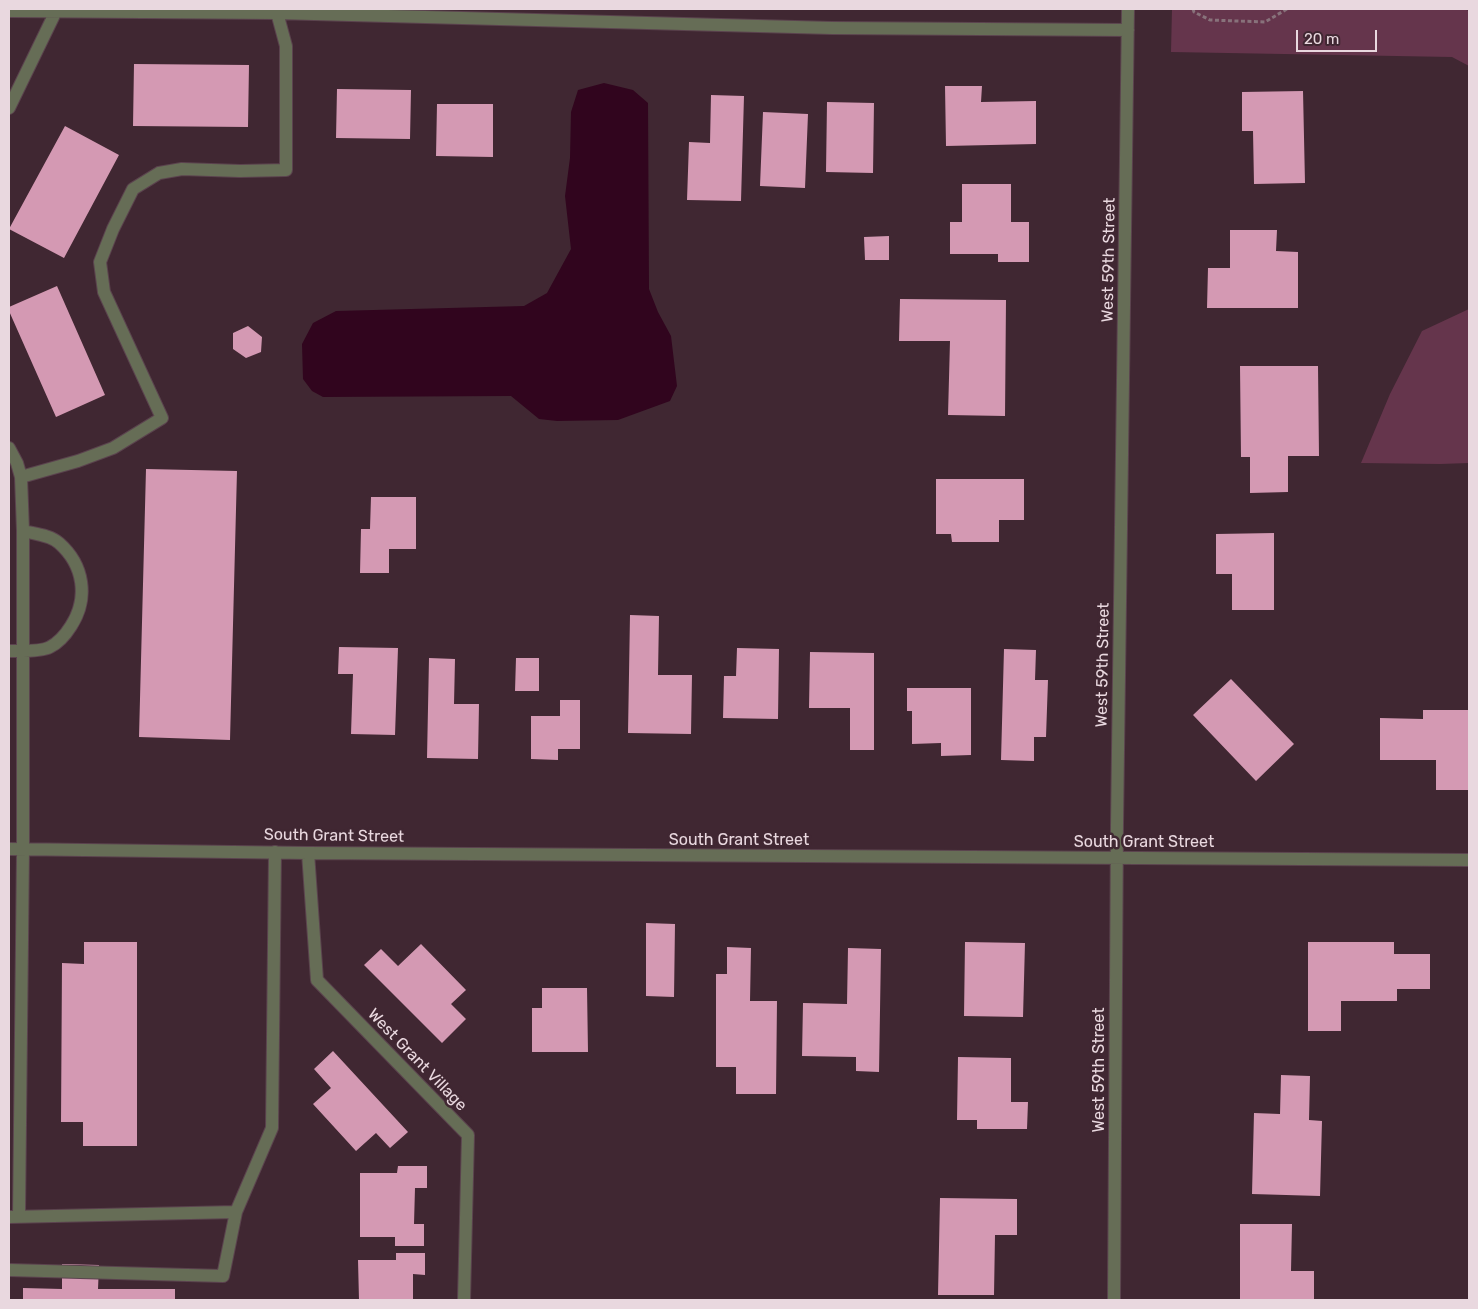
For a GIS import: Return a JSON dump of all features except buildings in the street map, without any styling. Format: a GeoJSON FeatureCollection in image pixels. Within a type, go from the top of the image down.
{"type":"FeatureCollection","features":[{"type":"Feature","properties":{"kind":"street","name":"West 59th Street"},"geometry":{"type":"LineString","coordinates":[[1114,1300],[1117,859],[1128,9]]}},
{"type":"Feature","properties":{"kind":"street"},"geometry":{"type":"LineString","coordinates":[[9,108],[57,10]]}},
{"type":"Feature","properties":{"kind":"street"},"geometry":{"type":"LineString","coordinates":[[9,11],[276,11],[832,28],[1128,30]]}},
{"type":"Feature","properties":{"kind":"street"},"geometry":{"type":"LineString","coordinates":[[21,476],[78,461],[112,448],[162,418],[104,292],[100,262],[113,229],[133,190],[159,173],[182,169],[286,170],[286,46],[276,11]]}},
{"type":"Feature","properties":{"kind":"street"},"geometry":{"type":"LineString","coordinates":[[9,448],[21,476],[23,531],[23,849],[14,1217],[236,1212]]}},
{"type":"Feature","properties":{"kind":"street"},"geometry":{"type":"LineString","coordinates":[[9,651],[49,648],[65,636],[78,616],[83,596],[80,576],[73,559],[58,542],[45,536],[23,531]]}},
{"type":"Feature","properties":{"kind":"street","name":"South Grant Street"},"geometry":{"type":"LineString","coordinates":[[9,849],[308,853],[1469,860]]}},
{"type":"Feature","properties":{"kind":"street"},"geometry":{"type":"LineString","coordinates":[[9,1270],[223,1276],[236,1212],[272,1128],[274,852]]}},
{"type":"Feature","properties":{"kind":"street","name":"West Grant Village"},"geometry":{"type":"LineString","coordinates":[[308,853],[317,980],[468,1136],[464,1300]]}},
{"type":"Feature","properties":{"kind":"path"},"geometry":{"type":"LineString","coordinates":[[1192,9],[1194,12],[1210,20],[1265,22],[1286,9]]}},
{"type":"Feature","properties":{"kind":"shaded area"},"geometry":{"type":"Polygon","coordinates":[[[1172,9],[1464,9],[1469,11],[1469,66],[1452,57],[1171,52],[1172,9]]]}},
{"type":"Feature","properties":{"kind":"shaded area"},"geometry":{"type":"Polygon","coordinates":[[[604,83],[633,90],[648,103],[649,289],[658,312],[671,336],[677,386],[670,401],[618,420],[557,421],[539,419],[511,396],[323,397],[312,391],[303,379],[302,344],[313,323],[336,311],[524,306],[547,293],[571,249],[565,196],[570,158],[571,112],[578,90],[604,83]]]}},
{"type":"Feature","properties":{"kind":"shaded area"},"geometry":{"type":"Polygon","coordinates":[[[1469,309],[1469,463],[1361,463],[1390,394],[1422,331],[1469,309]]]}}]}
